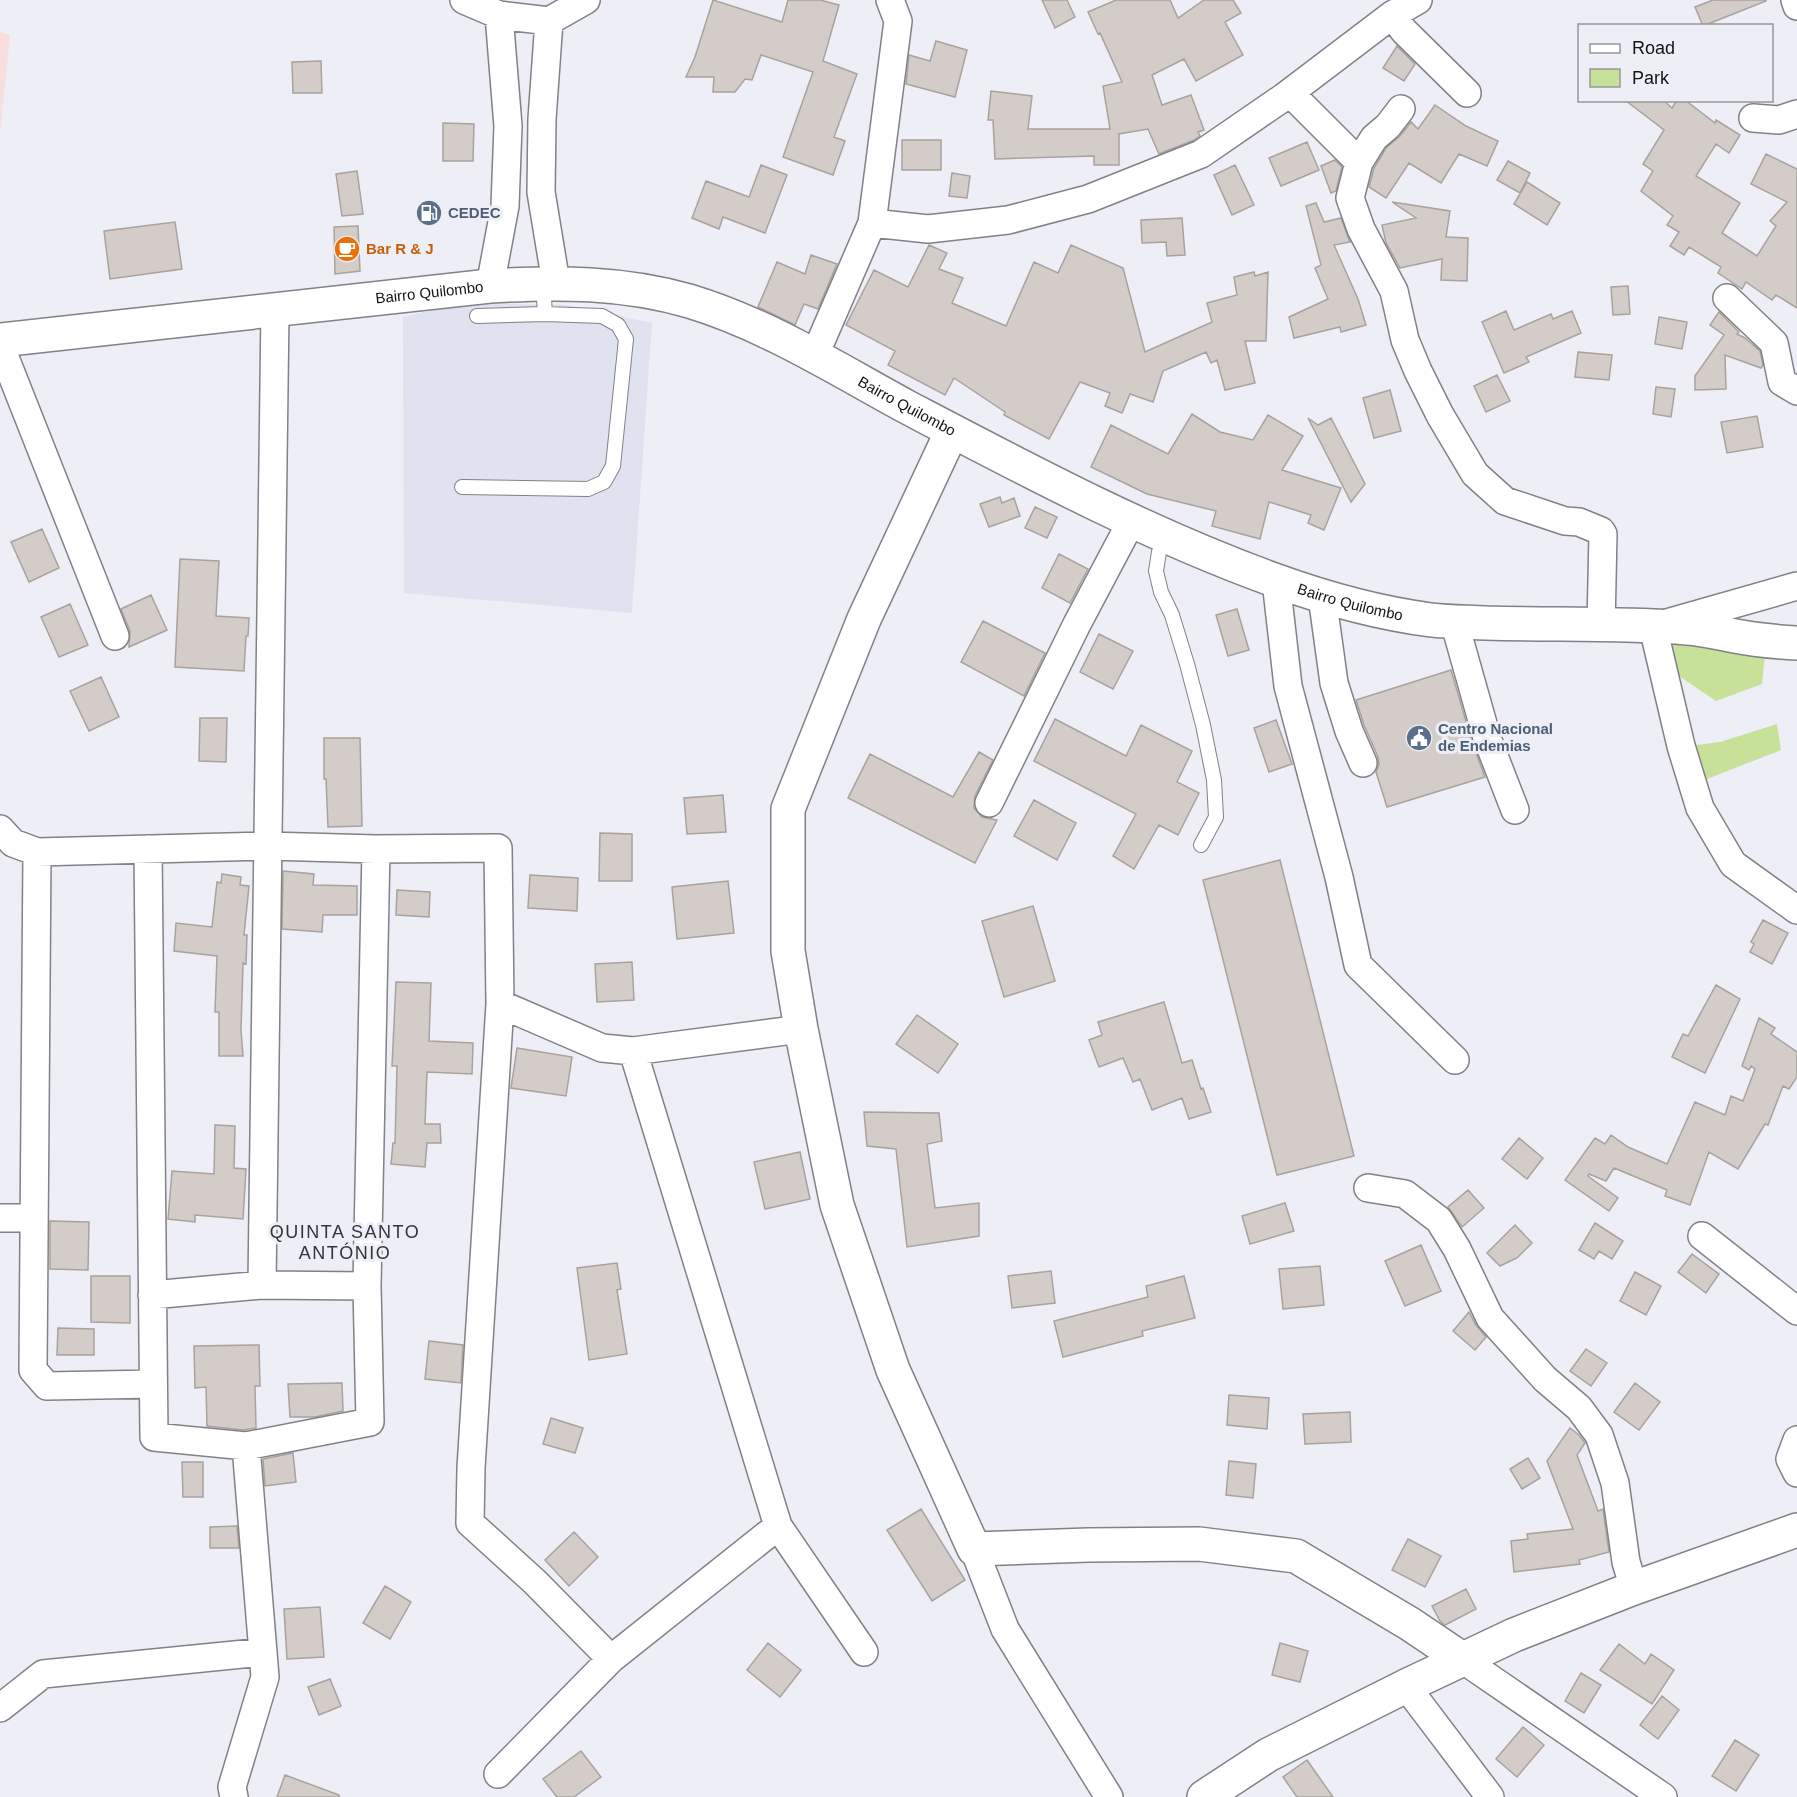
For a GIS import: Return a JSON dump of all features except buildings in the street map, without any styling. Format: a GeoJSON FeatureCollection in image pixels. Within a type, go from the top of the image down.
{"type":"FeatureCollection","features":[{"type":"Feature","properties":{"kind":"street"},"geometry":{"type":"LineString","coordinates":[[464,0],[499,15],[549,21],[586,0]]}},
{"type":"Feature","properties":{"kind":"street"},"geometry":{"type":"LineString","coordinates":[[814,357],[872,223],[898,21],[890,0]]}},
{"type":"Feature","properties":{"kind":"street"},"geometry":{"type":"LineString","coordinates":[[872,223],[928,229],[1008,220],[1088,199],[1201,154],[1290,93],[1392,15],[1418,0]]}},
{"type":"Feature","properties":{"kind":"street"},"geometry":{"type":"LineString","coordinates":[[1795,0],[1797,6]]}},
{"type":"Feature","properties":{"kind":"street"},"geometry":{"type":"LineString","coordinates":[[490,286],[506,206],[508,126],[499,15]]}},
{"type":"Feature","properties":{"kind":"street"},"geometry":{"type":"LineString","coordinates":[[1392,15],[1404,32],[1467,93]]}},
{"type":"Feature","properties":{"kind":"street"},"geometry":{"type":"LineString","coordinates":[[548,293],[541,192],[542,118],[549,21]]}},
{"type":"Feature","properties":{"kind":"street"},"geometry":{"type":"LineString","coordinates":[[1290,93],[1359,162]]}},
{"type":"Feature","properties":{"kind":"street"},"geometry":{"type":"LineString","coordinates":[[1401,109],[1388,126],[1374,138],[1359,162],[1350,198],[1356,218],[1394,291],[1405,340],[1440,415],[1475,474],[1505,501],[1565,521],[1579,522],[1603,534],[1600,626]]}},
{"type":"Feature","properties":{"kind":"street"},"geometry":{"type":"LineString","coordinates":[[1753,118],[1779,120],[1797,114]]}},
{"type":"Feature","properties":{"kind":"street","name":"Bairro Quilombo"},"geometry":{"type":"LineString","coordinates":[[0,340],[490,286],[548,293],[601,285],[640,290],[691,302],[732,316],[1166,538],[1322,596],[1388,613],[1434,621],[1690,628],[1760,640],[1797,643]]}},
{"type":"Feature","properties":{"kind":"street"},"geometry":{"type":"LineString","coordinates":[[1727,297],[1774,343],[1782,382],[1797,391]]}},
{"type":"Feature","properties":{"kind":"street"},"geometry":{"type":"LineString","coordinates":[[262,1286],[275,311]]}},
{"type":"Feature","properties":{"kind":"street"},"geometry":{"type":"LineString","coordinates":[[0,345],[115,636]]}},
{"type":"Feature","properties":{"kind":"street"},"geometry":{"type":"LineString","coordinates":[[952,430],[864,619],[788,809],[788,951],[801,1029],[837,1205],[893,1370],[974,1549],[1005,1629],[1109,1797]]}},
{"type":"Feature","properties":{"kind":"street"},"geometry":{"type":"LineString","coordinates":[[989,803],[1077,624],[1132,520]]}},
{"type":"Feature","properties":{"kind":"street"},"geometry":{"type":"LineString","coordinates":[[1276,580],[1288,686],[1339,877],[1358,965],[1455,1060]]}},
{"type":"Feature","properties":{"kind":"street"},"geometry":{"type":"LineString","coordinates":[[1797,586],[1653,627],[1681,746],[1700,808],[1733,864],[1797,910]]}},
{"type":"Feature","properties":{"kind":"street"},"geometry":{"type":"LineString","coordinates":[[1322,596],[1334,683],[1349,730],[1363,763]]}},
{"type":"Feature","properties":{"kind":"street"},"geometry":{"type":"LineString","coordinates":[[1454,621],[1487,738],[1515,810]]}},
{"type":"Feature","properties":{"kind":"street"},"geometry":{"type":"LineString","coordinates":[[0,829],[13,843],[37,852],[268,846],[376,849],[498,848],[500,1004],[471,1468],[470,1523],[535,1582],[611,1659]]}},
{"type":"Feature","properties":{"kind":"street"},"geometry":{"type":"LineString","coordinates":[[148,849],[154,1437],[246,1446],[370,1422],[367,1286],[376,849]]}},
{"type":"Feature","properties":{"kind":"street"},"geometry":{"type":"LineString","coordinates":[[37,852],[33,1370],[47,1386],[153,1384]]}},
{"type":"Feature","properties":{"kind":"street"},"geometry":{"type":"LineString","coordinates":[[500,1004],[602,1048],[633,1051],[801,1029]]}},
{"type":"Feature","properties":{"kind":"street"},"geometry":{"type":"LineString","coordinates":[[633,1051],[778,1526],[864,1652]]}},
{"type":"Feature","properties":{"kind":"street"},"geometry":{"type":"LineString","coordinates":[[1368,1188],[1405,1194],[1439,1220],[1457,1250],[1490,1318],[1545,1379],[1580,1408],[1599,1435],[1614,1483],[1626,1562],[1634,1588]]}},
{"type":"Feature","properties":{"kind":"street"},"geometry":{"type":"LineString","coordinates":[[0,1218],[34,1218]]}},
{"type":"Feature","properties":{"kind":"street"},"geometry":{"type":"LineString","coordinates":[[1702,1236],[1797,1311]]}},
{"type":"Feature","properties":{"kind":"street"},"geometry":{"type":"LineString","coordinates":[[153,1295],[262,1286],[367,1286]]}},
{"type":"Feature","properties":{"kind":"street"},"geometry":{"type":"LineString","coordinates":[[1797,1440],[1790,1459],[1797,1473]]}},
{"type":"Feature","properties":{"kind":"street"},"geometry":{"type":"LineString","coordinates":[[234,1797],[232,1787],[265,1677],[246,1446]]}},
{"type":"Feature","properties":{"kind":"street"},"geometry":{"type":"LineString","coordinates":[[498,1773],[611,1659],[778,1526]]}},
{"type":"Feature","properties":{"kind":"street"},"geometry":{"type":"LineString","coordinates":[[1204,1797],[1268,1755],[1514,1635],[1634,1588],[1797,1530]]}},
{"type":"Feature","properties":{"kind":"street"},"geometry":{"type":"LineString","coordinates":[[974,1549],[1199,1544],[1296,1556],[1410,1624],[1663,1797]]}},
{"type":"Feature","properties":{"kind":"street"},"geometry":{"type":"LineString","coordinates":[[0,1708],[43,1674],[263,1652]]}},
{"type":"Feature","properties":{"kind":"street"},"geometry":{"type":"LineString","coordinates":[[1406,1686],[1490,1797]]}},
{"type":"Feature","properties":{"kind":"lane"},"geometry":{"type":"LineString","coordinates":[[462,487],[588,489],[604,482],[613,466],[626,339],[618,325],[548,293],[477,316]]}},
{"type":"Feature","properties":{"kind":"lane"},"geometry":{"type":"LineString","coordinates":[[1166,538],[1156,571],[1161,592],[1172,615],[1187,664],[1214,780],[1216,817],[1201,845]]}},
{"type":"Feature","properties":{"kind":"shaded area"},"geometry":{"type":"Polygon","coordinates":[[[0,32],[10,35],[0,134],[0,32]]]}},
{"type":"Feature","properties":{"kind":"shaded area"},"geometry":{"type":"Polygon","coordinates":[[[492,303],[567,305],[652,323],[632,613],[404,593],[403,317],[454,305],[492,303]]]}},
{"type":"Feature","properties":{"kind":"green space"},"geometry":{"type":"Polygon","coordinates":[[[1666,635],[1765,655],[1762,684],[1716,701],[1670,670],[1666,635]]]}},
{"type":"Feature","properties":{"kind":"green space"},"geometry":{"type":"Polygon","coordinates":[[[1777,724],[1781,750],[1702,781],[1689,746],[1720,742],[1777,724]]]}},
{"type":"Feature","properties":{"kind":"place","name":"CEDEC"},"geometry":{"type":"Point","coordinates":[429,213]}},
{"type":"Feature","properties":{"kind":"place","name":"Bar R & J"},"geometry":{"type":"Point","coordinates":[347,249]}},
{"type":"Feature","properties":{"kind":"place","name":"Centro Nacional de Endemias"},"geometry":{"type":"Point","coordinates":[1419,738]}},
{"type":"Feature","properties":{"kind":"district","name":"QUINTA SANTO ANTÓNIO"},"geometry":{"type":"Point","coordinates":[345,1242]}}]}
